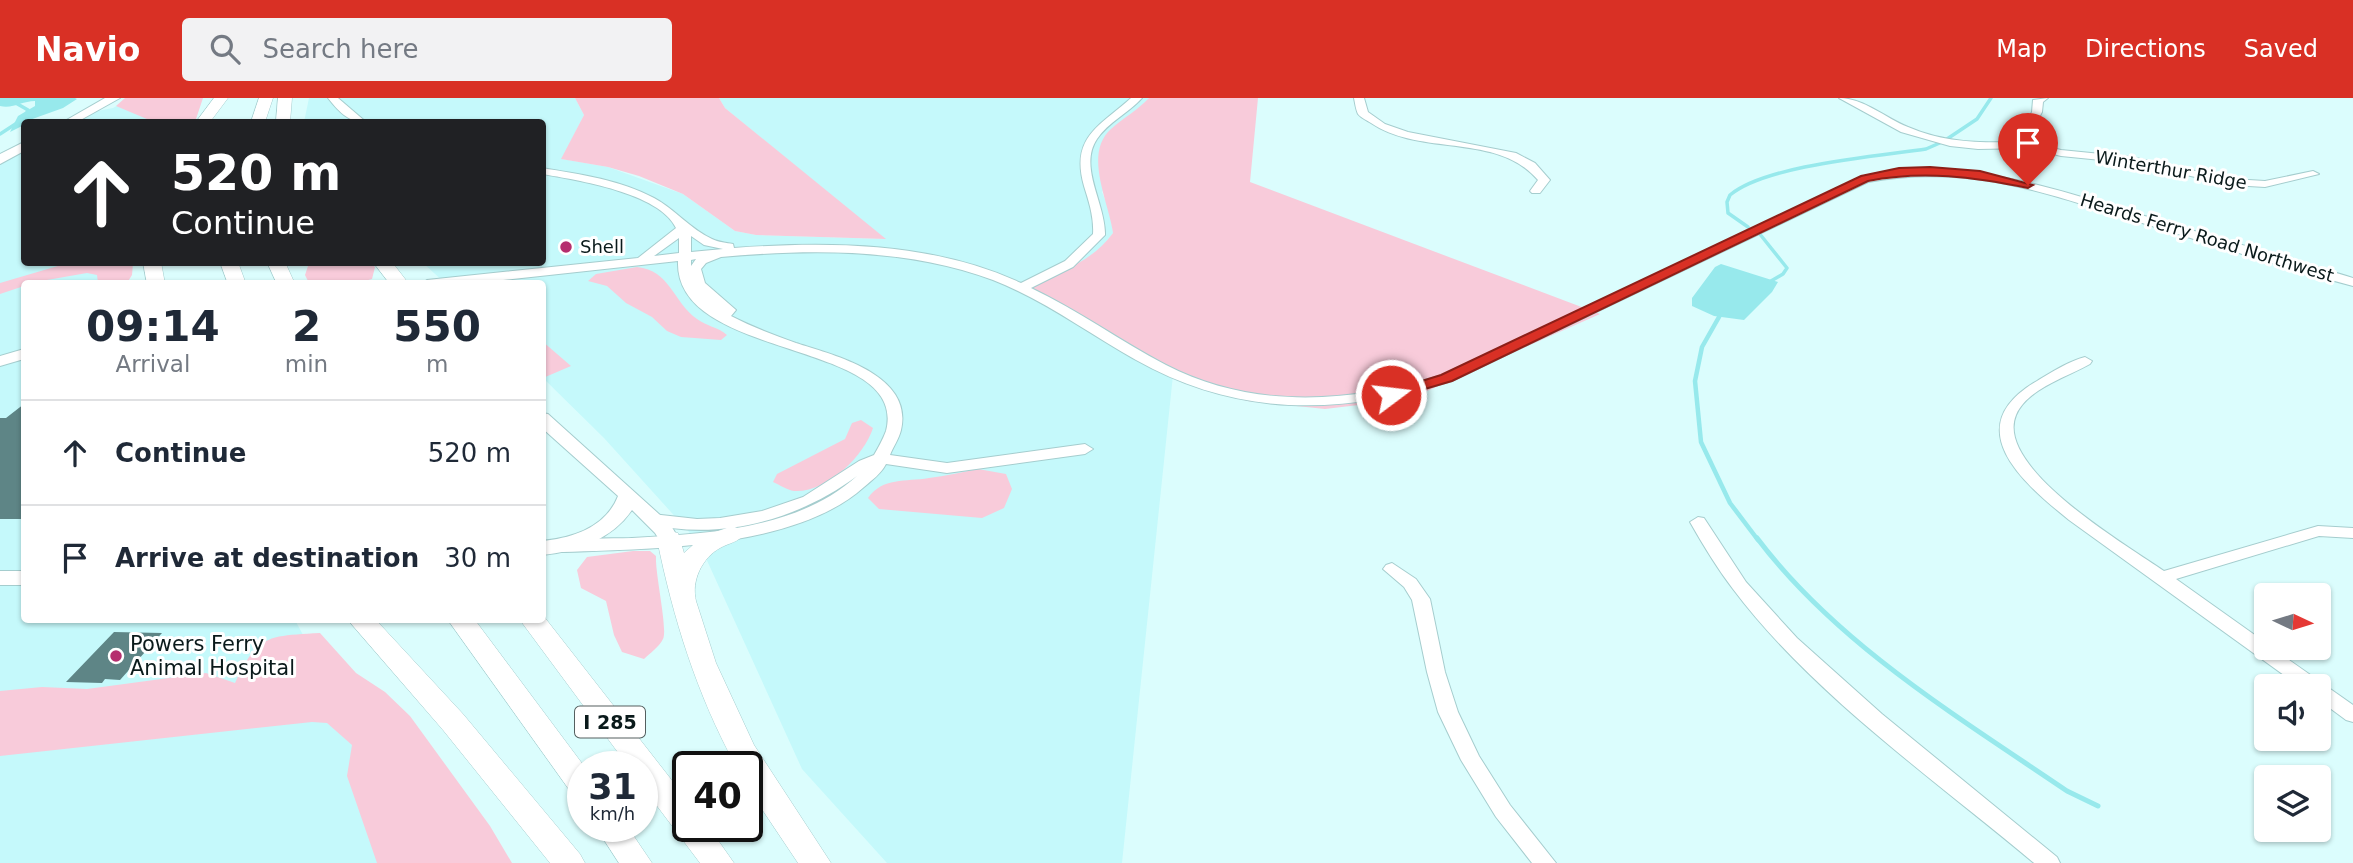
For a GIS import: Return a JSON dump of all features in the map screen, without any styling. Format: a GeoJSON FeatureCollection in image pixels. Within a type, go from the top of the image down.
{"type":"FeatureCollection","features":[{"type":"Feature","properties":{"kind":"highway"},"geometry":{"type":"LineString","coordinates":[[205,119],[221,98]]}},
{"type":"Feature","properties":{"kind":"highway"},"geometry":{"type":"LineString","coordinates":[[225,119],[232,98]]}},
{"type":"Feature","properties":{"kind":"highway"},"geometry":{"type":"LineString","coordinates":[[259,119],[266,98]]}},
{"type":"Feature","properties":{"kind":"highway"},"geometry":{"type":"LineString","coordinates":[[284,119],[285,98]]}},
{"type":"Feature","properties":{"kind":"highway"},"geometry":{"type":"LineString","coordinates":[[385,266],[397,280]]}},
{"type":"Feature","properties":{"kind":"highway"},"geometry":{"type":"LineString","coordinates":[[681,598],[685,573],[694,555],[709,543],[732,534]]}},
{"type":"Feature","properties":{"kind":"highway"},"geometry":{"type":"LineString","coordinates":[[669,539],[688,623],[742,749],[815,863]]}},
{"type":"Feature","properties":{"kind":"highway"},"geometry":{"type":"LineString","coordinates":[[364,623],[453,722],[569,863]]}},
{"type":"Feature","properties":{"kind":"highway","name":"I 285"},"geometry":{"type":"LineString","coordinates":[[463,623],[567,765]]}},
{"type":"Feature","properties":{"kind":"highway","name":"I 285"},"geometry":{"type":"LineString","coordinates":[[535,623],[672,803]]}},
{"type":"Feature","properties":{"kind":"highway"},"geometry":{"type":"LineString","coordinates":[[621,842],[636,863]]}},
{"type":"Feature","properties":{"kind":"highway","name":"I 285"},"geometry":{"type":"LineString","coordinates":[[702,842],[718,863]]}},
{"type":"Feature","properties":{"kind":"main road"},"geometry":{"type":"LineString","coordinates":[[75,119],[114,98]]}},
{"type":"Feature","properties":{"kind":"main road"},"geometry":{"type":"LineString","coordinates":[[0,160],[21,148]]}},
{"type":"Feature","properties":{"kind":"main road"},"geometry":{"type":"LineString","coordinates":[[0,361],[21,355]]}},
{"type":"Feature","properties":{"kind":"main road"},"geometry":{"type":"LineString","coordinates":[[546,422],[628,495],[669,539]]}},
{"type":"Feature","properties":{"kind":"main road"},"geometry":{"type":"LineString","coordinates":[[548,548],[605,528],[620,514],[628,495]]}},
{"type":"Feature","properties":{"kind":"main road"},"geometry":{"type":"LineString","coordinates":[[0,578],[21,578]]}},
{"type":"Feature","properties":{"kind":"street"},"geometry":{"type":"LineString","coordinates":[[333,98],[341,108],[357,119]]}},
{"type":"Feature","properties":{"kind":"street"},"geometry":{"type":"LineString","coordinates":[[1021,288],[1069,264],[1099,235],[1100,227],[1085,165],[1087,147],[1098,130],[1137,98]]}},
{"type":"Feature","properties":{"kind":"street"},"geometry":{"type":"LineString","coordinates":[[1359,98],[1363,113],[1385,129],[1406,136],[1493,150],[1526,163],[1544,180],[1536,191]]}},
{"type":"Feature","properties":{"kind":"street"},"geometry":{"type":"LineString","coordinates":[[1844,98],[1905,130],[1943,141],[1981,160]]}},
{"type":"Feature","properties":{"kind":"street"},"geometry":{"type":"LineString","coordinates":[[2029,145],[2023,139],[2037,112],[2038,100],[2043,98]]}},
{"type":"Feature","properties":{"kind":"street","name":"Winterthur Ridge"},"geometry":{"type":"LineString","coordinates":[[1981,160],[2029,145],[2061,153],[2131,160],[2232,182],[2265,184],[2313,174]]}},
{"type":"Feature","properties":{"kind":"street"},"geometry":{"type":"LineString","coordinates":[[464,280],[749,249],[833,248],[898,254],[960,266],[1008,282],[1147,360],[1197,384],[1241,395],[1284,401],[1371,399],[1411,391],[1447,378],[1865,179],[1981,160]]}},
{"type":"Feature","properties":{"kind":"street","name":"Heards Ferry Road Northwest"},"geometry":{"type":"LineString","coordinates":[[1981,160],[2028,185],[2353,282]]}},
{"type":"Feature","properties":{"kind":"street"},"geometry":{"type":"LineString","coordinates":[[546,172],[594,181],[630,192],[658,205],[682,226],[708,242],[749,249]]}},
{"type":"Feature","properties":{"kind":"street"},"geometry":{"type":"LineString","coordinates":[[548,548],[732,534],[783,524],[815,512],[863,482],[874,471],[891,439],[894,419],[890,400],[878,382],[851,365],[712,313],[690,290],[682,270],[685,239],[682,226]]}},
{"type":"Feature","properties":{"kind":"street"},"geometry":{"type":"LineString","coordinates":[[628,262],[660,249],[682,226]]}},
{"type":"Feature","properties":{"kind":"street"},"geometry":{"type":"LineString","coordinates":[[723,318],[729,310],[699,284],[695,269],[702,260],[749,249]]}},
{"type":"Feature","properties":{"kind":"street"},"geometry":{"type":"LineString","coordinates":[[1008,282],[1058,258],[1084,250]]}},
{"type":"Feature","properties":{"kind":"street"},"geometry":{"type":"LineString","coordinates":[[2085,361],[2017,402],[2007,419],[2007,440],[2018,463],[2040,488],[2075,516],[2296,674]]}},
{"type":"Feature","properties":{"kind":"street"},"geometry":{"type":"LineString","coordinates":[[652,519],[676,524],[702,524],[747,519],[775,512],[816,496],[880,458],[946,468],[1085,449]]}},
{"type":"Feature","properties":{"kind":"street"},"geometry":{"type":"LineString","coordinates":[[1698,522],[1711,547],[1744,592],[1819,671],[2049,863]]}},
{"type":"Feature","properties":{"kind":"street"},"geometry":{"type":"LineString","coordinates":[[2161,578],[2318,531],[2353,533]]}},
{"type":"Feature","properties":{"kind":"street"},"geometry":{"type":"LineString","coordinates":[[1392,569],[1410,583],[1421,599],[1444,698],[1471,760],[1503,811],[1545,863]]}},
{"type":"Feature","properties":{"kind":"street"},"geometry":{"type":"LineString","coordinates":[[2331,699],[2353,715]]}},
{"type":"Feature","properties":{"kind":"shaded area"},"geometry":{"type":"Polygon","coordinates":[[[0,98],[77,99],[63,108],[32,119],[21,119],[21,126],[10,132],[18,116],[35,106],[35,101],[0,106],[0,98]]]}},
{"type":"Feature","properties":{"kind":"shaded area"},"geometry":{"type":"Polygon","coordinates":[[[125,98],[203,98],[196,119],[147,119],[116,106],[125,98]]]}},
{"type":"Feature","properties":{"kind":"shaded area"},"geometry":{"type":"Polygon","coordinates":[[[309,98],[575,98],[584,115],[562,159],[608,167],[683,194],[735,231],[756,235],[884,239],[725,108],[719,98],[1149,98],[1102,192],[1110,212],[1113,233],[1100,250],[1086,259],[1173,375],[1122,863],[887,863],[802,769],[699,543],[604,438],[546,381],[546,280],[442,280],[426,266],[546,266],[546,119],[305,119],[309,98]]]}},
{"type":"Feature","properties":{"kind":"shaded area"},"geometry":{"type":"Polygon","coordinates":[[[575,98],[719,98],[725,108],[886,239],[756,235],[735,231],[683,194],[608,167],[561,159],[584,115],[575,98]]]}},
{"type":"Feature","properties":{"kind":"shaded area"},"geometry":{"type":"Polygon","coordinates":[[[1149,98],[1258,98],[1250,182],[1600,314],[1409,399],[1325,409],[1247,401],[1173,375],[1026,287],[1085,259],[1113,233],[1100,179],[1099,151],[1103,139],[1111,129],[1149,98]]]}},
{"type":"Feature","properties":{"kind":"shaded area"},"geometry":{"type":"Polygon","coordinates":[[[127,100],[169,119],[67,119],[113,108],[127,100]]]}},
{"type":"Feature","properties":{"kind":"shaded area"},"geometry":{"type":"Polygon","coordinates":[[[21,144],[21,266],[104,266],[98,280],[21,280],[21,623],[297,623],[401,817],[430,863],[0,863],[0,155],[21,144]]]}},
{"type":"Feature","properties":{"kind":"shaded area"},"geometry":{"type":"Polygon","coordinates":[[[1721,264],[1778,282],[1772,292],[1744,320],[1714,316],[1692,306],[1692,298],[1715,267],[1721,264]]]}},
{"type":"Feature","properties":{"kind":"shaded area"},"geometry":{"type":"Polygon","coordinates":[[[58,266],[133,266],[129,280],[98,280],[97,275],[87,273],[47,280],[21,280],[21,287],[0,294],[0,283],[58,266]]]}},
{"type":"Feature","properties":{"kind":"shaded area"},"geometry":{"type":"Polygon","coordinates":[[[308,266],[375,267],[372,279],[368,280],[308,280],[305,275],[308,266]]]}},
{"type":"Feature","properties":{"kind":"shaded area"},"geometry":{"type":"Polygon","coordinates":[[[637,267],[657,274],[689,312],[727,335],[721,340],[681,337],[667,331],[652,317],[626,303],[607,286],[588,281],[596,274],[637,267]]]}},
{"type":"Feature","properties":{"kind":"shaded area"},"geometry":{"type":"Polygon","coordinates":[[[546,344],[571,366],[546,376],[546,344]]]}},
{"type":"Feature","properties":{"kind":"shaded area"},"geometry":{"type":"Polygon","coordinates":[[[861,420],[873,428],[868,439],[853,461],[831,479],[819,486],[794,491],[773,482],[777,474],[845,439],[852,423],[861,420]]]}},
{"type":"Feature","properties":{"kind":"shaded area"},"geometry":{"type":"Polygon","coordinates":[[[978,469],[1006,474],[1012,489],[1004,508],[982,518],[879,509],[868,498],[888,483],[978,469]]]}},
{"type":"Feature","properties":{"kind":"shaded area"},"geometry":{"type":"Polygon","coordinates":[[[650,551],[656,556],[664,624],[663,639],[644,659],[622,652],[614,635],[606,601],[581,588],[577,570],[587,557],[650,551]]]}},
{"type":"Feature","properties":{"kind":"shaded area"},"geometry":{"type":"Polygon","coordinates":[[[320,633],[356,673],[385,692],[410,716],[490,826],[512,863],[377,863],[347,776],[352,745],[327,723],[312,722],[0,756],[0,691],[42,687],[87,689],[206,673],[235,683],[258,646],[276,637],[320,633]]]}},
{"type":"Feature","properties":{"kind":"building"},"geometry":{"type":"Polygon","coordinates":[[[21,406],[21,519],[0,519],[0,418],[6,418],[21,406]]]}},
{"type":"Feature","properties":{"kind":"building","name":"Powers Ferry Animal Hospital"},"geometry":{"type":"Polygon","coordinates":[[[114,632],[162,633],[120,680],[105,679],[102,683],[66,682],[114,632]]]}},
{"type":"Feature","properties":{"kind":"waterway"},"geometry":{"type":"LineString","coordinates":[[7,98],[28,110],[26,115]]}},
{"type":"Feature","properties":{"kind":"waterway"},"geometry":{"type":"LineString","coordinates":[[1947,139],[1977,119],[1991,98]]}},
{"type":"Feature","properties":{"kind":"waterway"},"geometry":{"type":"LineString","coordinates":[[0,134],[17,123]]}},
{"type":"Feature","properties":{"kind":"waterway"},"geometry":{"type":"LineString","coordinates":[[1748,227],[1728,213],[1727,202],[1730,195],[1747,185],[1795,169],[1926,149],[1942,142]]}},
{"type":"Feature","properties":{"kind":"waterway"},"geometry":{"type":"LineString","coordinates":[[1759,233],[1787,268],[1783,274],[1771,281]]}},
{"type":"Feature","properties":{"kind":"waterway"},"geometry":{"type":"LineString","coordinates":[[1719,317],[1702,347],[1695,381],[1701,442],[1730,503],[1758,540]]}},
{"type":"Feature","properties":{"kind":"waterway"},"geometry":{"type":"LineString","coordinates":[[1757,538],[1824,612],[1901,676],[2067,791],[2098,806]]}},
{"type":"Feature","properties":{"kind":"place","name":"Shell"},"geometry":{"type":"Point","coordinates":[566,247]}},
{"type":"Feature","properties":{"kind":"place","name":"Powers Ferry Animal Hospital"},"geometry":{"type":"Point","coordinates":[116,656]}},
{"type":"Feature","properties":{"kind":"route"},"geometry":{"type":"LineString","coordinates":[[1391,395],[1447,378],[1865,179],[1899,172],[1947,171],[2028,185]]}}]}
